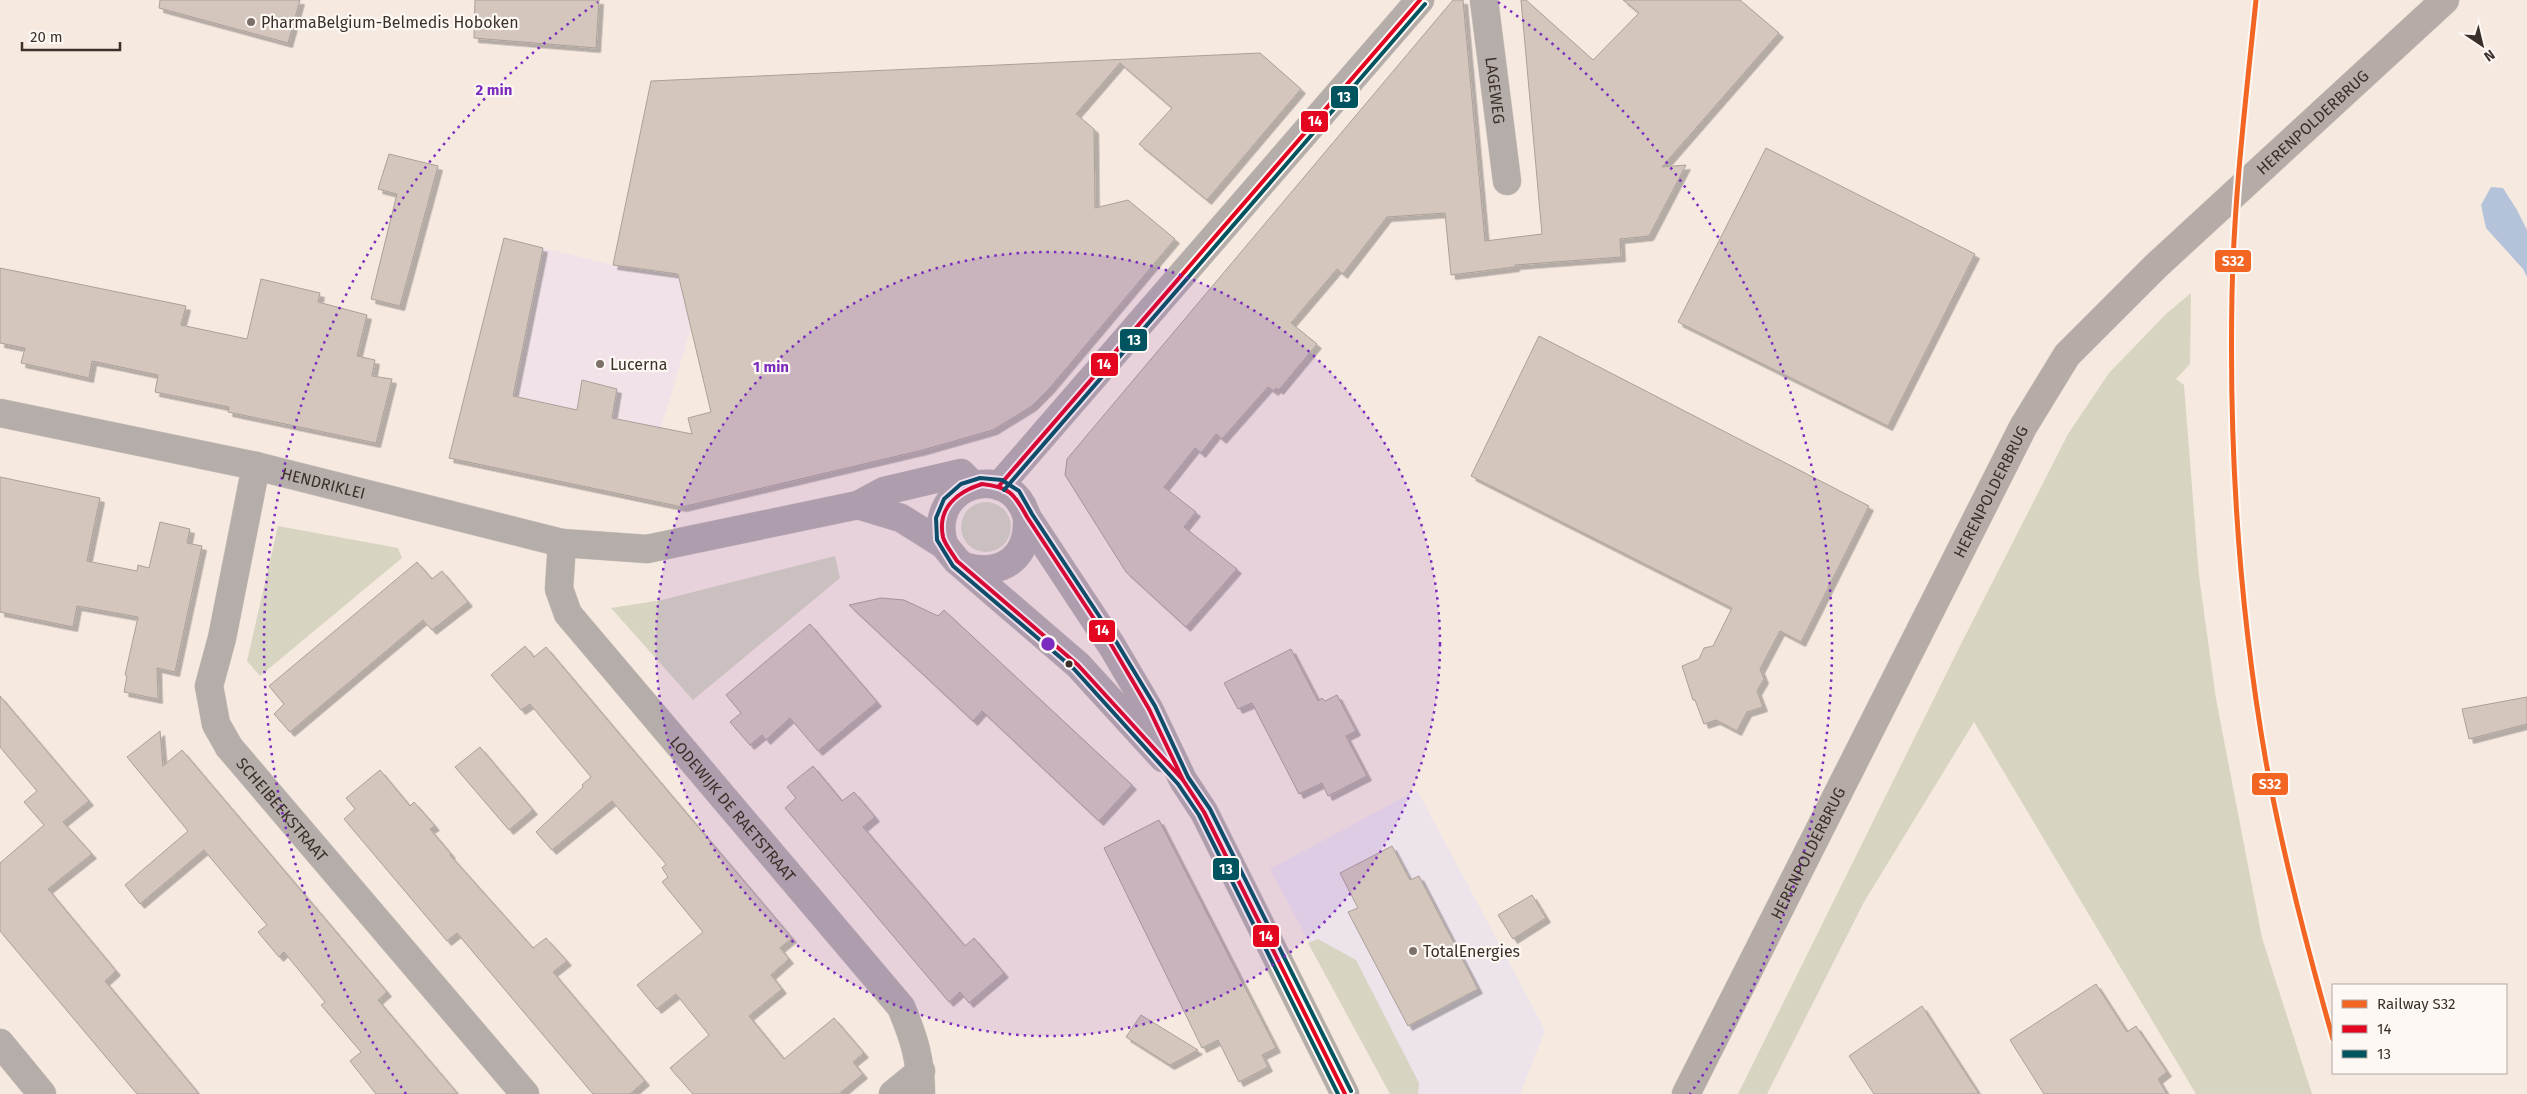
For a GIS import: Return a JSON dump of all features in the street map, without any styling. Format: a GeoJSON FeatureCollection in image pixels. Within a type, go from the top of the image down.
{"type":"FeatureCollection","features":[{"type":"Feature","properties":{"kind":"street"},"geometry":{"type":"LineString","coordinates":[[944,545],[941,526],[947,505],[963,489],[986,485],[1420,0]]}},
{"type":"Feature","properties":{"kind":"street","name":"LAGEWEG"},"geometry":{"type":"LineString","coordinates":[[1484,0],[1507,181]]}},
{"type":"Feature","properties":{"kind":"street","name":"HERENPOLDERBRUG"},"geometry":{"type":"LineString","coordinates":[[1686,1094],[2023,427],[2067,355],[2156,266],[2445,0]]}},
{"type":"Feature","properties":{"kind":"street","name":"HENDRIKLEI"},"geometry":{"type":"LineString","coordinates":[[0,413],[256,466],[562,543],[646,550],[858,505]]}},
{"type":"Feature","properties":{"kind":"street","name":"SCHEIBEEKSTRAAT"},"geometry":{"type":"LineString","coordinates":[[256,466],[222,638],[209,686],[216,724],[229,747],[525,1094]]}},
{"type":"Feature","properties":{"kind":"street"},"geometry":{"type":"LineString","coordinates":[[858,505],[884,491],[961,472],[986,485],[1012,493],[1021,503],[1027,517],[1112,646],[1149,709],[1183,780],[1204,812],[1345,1094]]}},
{"type":"Feature","properties":{"kind":"street"},"geometry":{"type":"LineString","coordinates":[[858,505],[901,518],[944,545],[957,561],[1078,665],[1183,780]]}},
{"type":"Feature","properties":{"kind":"street"},"geometry":{"type":"LineString","coordinates":[[966,567],[990,570],[1010,561],[1024,546],[1028,527],[1027,517]]}},
{"type":"Feature","properties":{"kind":"street","name":"LODEWIJK DE RAETSTRAAT"},"geometry":{"type":"LineString","coordinates":[[562,543],[559,589],[568,614],[901,1007],[915,1042],[921,1082],[893,1094]]}},
{"type":"Feature","properties":{"kind":"street"},"geometry":{"type":"LineString","coordinates":[[0,1043],[42,1094]]}},
{"type":"Feature","properties":{"kind":"shaded area","name":"Lucerna"},"geometry":{"type":"Polygon","coordinates":[[[543,248],[613,265],[669,273],[669,275],[692,272],[691,328],[661,428],[647,499],[513,396],[543,248]]]}},
{"type":"Feature","properties":{"kind":"shaded area"},"geometry":{"type":"Polygon","coordinates":[[[2191,293],[2190,364],[2176,379],[2184,385],[2199,576],[2216,699],[2262,938],[2312,1094],[2196,1094],[1974,722],[1864,902],[1767,1094],[1738,1094],[1962,642],[2068,434],[2109,373],[2167,313],[2191,293]]]}},
{"type":"Feature","properties":{"kind":"shaded area"},"geometry":{"type":"Polygon","coordinates":[[[981,502],[991,502],[1004,509],[1011,522],[1011,532],[1004,545],[991,552],[981,552],[972,548],[965,541],[961,532],[961,522],[965,513],[972,506],[981,502]]]}},
{"type":"Feature","properties":{"kind":"shaded area"},"geometry":{"type":"Polygon","coordinates":[[[278,526],[398,548],[402,558],[260,676],[247,661],[278,526]]]}},
{"type":"Feature","properties":{"kind":"shaded area"},"geometry":{"type":"Polygon","coordinates":[[[835,556],[840,578],[693,700],[611,608],[662,600],[835,556]]]}},
{"type":"Feature","properties":{"kind":"shaded area"},"geometry":{"type":"Polygon","coordinates":[[[1417,790],[1545,1030],[1520,1094],[1390,1094],[1270,869],[1417,790]]]}},
{"type":"Feature","properties":{"kind":"shaded area"},"geometry":{"type":"Polygon","coordinates":[[[1318,939],[1356,960],[1419,1083],[1418,1094],[1390,1094],[1308,943],[1318,939]]]}},
{"type":"Feature","properties":{"kind":"water"},"geometry":{"type":"Polygon","coordinates":[[[2491,187],[2503,188],[2527,230],[2527,277],[2523,269],[2486,228],[2481,205],[2491,187]]]}},
{"type":"Feature","properties":{"kind":"building","name":"PharmaBelgium-Belmedis Hoboken"},"geometry":{"type":"Polygon","coordinates":[[[160,0],[300,0],[288,43],[159,8],[160,0]]]}},
{"type":"Feature","properties":{"kind":"building"},"geometry":{"type":"Polygon","coordinates":[[[475,0],[599,0],[596,48],[474,38],[475,0]]]}},
{"type":"Feature","properties":{"kind":"building"},"geometry":{"type":"Polygon","coordinates":[[[1453,0],[1463,0],[1485,241],[1542,234],[1521,0],[1526,0],[1593,60],[1639,13],[1623,0],[1740,0],[1779,33],[1662,167],[1686,165],[1649,236],[1620,239],[1621,257],[1515,265],[1515,267],[1451,275],[1445,213],[1387,217],[1343,274],[1337,269],[1291,323],[1317,344],[1279,390],[1276,388],[1274,391],[1268,387],[1222,439],[1216,434],[1201,453],[1195,448],[1164,487],[1196,512],[1184,527],[1237,569],[1186,627],[1126,572],[1065,475],[1067,459],[1453,0]]]}},
{"type":"Feature","properties":{"kind":"building"},"geometry":{"type":"Polygon","coordinates":[[[1260,53],[1301,89],[1207,200],[1139,144],[1172,108],[1120,63],[1076,114],[1094,129],[1095,208],[1128,200],[1175,239],[1049,389],[1032,406],[993,430],[923,450],[682,507],[449,458],[504,238],[543,248],[513,396],[577,410],[582,380],[617,389],[612,418],[692,434],[688,418],[711,412],[678,274],[613,265],[651,81],[1260,53]]]}},
{"type":"Feature","properties":{"kind":"building"},"geometry":{"type":"Polygon","coordinates":[[[1766,148],[1975,254],[1888,426],[1678,322],[1766,148]]]}},
{"type":"Feature","properties":{"kind":"building"},"geometry":{"type":"Polygon","coordinates":[[[389,154],[438,166],[400,306],[371,299],[397,194],[378,189],[389,154]]]}},
{"type":"Feature","properties":{"kind":"building"},"geometry":{"type":"Polygon","coordinates":[[[0,268],[186,306],[181,325],[247,339],[261,279],[320,293],[318,302],[367,315],[357,356],[375,360],[372,376],[392,379],[376,443],[228,412],[229,407],[155,392],[158,375],[92,361],[89,378],[21,363],[25,348],[0,343],[0,268]]]}},
{"type":"Feature","properties":{"kind":"building"},"geometry":{"type":"Polygon","coordinates":[[[1539,336],[1869,506],[1801,642],[1780,631],[1760,669],[1764,679],[1757,691],[1763,707],[1747,712],[1737,731],[1716,720],[1704,724],[1695,700],[1693,700],[1682,666],[1699,659],[1704,648],[1713,646],[1732,608],[1471,476],[1539,336]]]}},
{"type":"Feature","properties":{"kind":"building"},"geometry":{"type":"Polygon","coordinates":[[[0,477],[100,498],[87,561],[137,571],[138,565],[149,568],[160,522],[190,529],[187,543],[202,546],[175,672],[157,668],[158,699],[124,692],[127,676],[125,675],[138,617],[77,606],[73,627],[0,612],[0,477]]]}},
{"type":"Feature","properties":{"kind":"building"},"geometry":{"type":"Polygon","coordinates":[[[417,562],[432,579],[442,571],[468,602],[432,630],[423,620],[290,732],[274,714],[284,704],[269,686],[417,562]]]}},
{"type":"Feature","properties":{"kind":"building"},"geometry":{"type":"Polygon","coordinates":[[[881,598],[904,600],[938,616],[944,610],[1132,785],[1099,821],[982,711],[973,721],[849,605],[881,598]]]}},
{"type":"Feature","properties":{"kind":"building"},"geometry":{"type":"Polygon","coordinates":[[[810,624],[877,702],[818,751],[790,718],[766,740],[762,735],[750,745],[730,722],[741,713],[726,695],[810,624]]]}},
{"type":"Feature","properties":{"kind":"building"},"geometry":{"type":"Polygon","coordinates":[[[525,646],[534,657],[546,647],[792,938],[780,948],[789,959],[771,975],[782,989],[749,1016],[784,1059],[834,1018],[864,1053],[853,1062],[863,1074],[839,1094],[693,1094],[670,1068],[709,1035],[676,994],[657,1009],[637,985],[703,932],[662,882],[668,877],[662,868],[666,864],[612,801],[552,850],[536,832],[591,777],[530,704],[521,710],[491,675],[525,646]]]}},
{"type":"Feature","properties":{"kind":"building"},"geometry":{"type":"Polygon","coordinates":[[[1291,649],[1318,701],[1322,698],[1325,701],[1337,695],[1356,731],[1346,736],[1367,776],[1328,796],[1322,783],[1299,794],[1252,703],[1238,709],[1224,683],[1291,649]]]}},
{"type":"Feature","properties":{"kind":"building"},"geometry":{"type":"Polygon","coordinates":[[[0,696],[89,801],[63,822],[92,854],[48,889],[116,971],[105,981],[199,1094],[137,1094],[0,931],[0,863],[44,825],[24,802],[37,791],[0,747],[0,696]]]}},
{"type":"Feature","properties":{"kind":"building"},"geometry":{"type":"Polygon","coordinates":[[[2527,697],[2527,724],[2469,739],[2462,709],[2527,697]]]}},
{"type":"Feature","properties":{"kind":"building"},"geometry":{"type":"Polygon","coordinates":[[[160,731],[163,766],[182,750],[387,992],[378,1000],[458,1094],[376,1094],[350,1061],[361,1052],[321,1005],[325,1002],[284,952],[279,957],[258,932],[267,925],[204,850],[140,904],[125,885],[188,831],[127,757],[160,731]]]}},
{"type":"Feature","properties":{"kind":"building"},"geometry":{"type":"Polygon","coordinates":[[[480,747],[533,810],[509,830],[455,767],[480,747]]]}},
{"type":"Feature","properties":{"kind":"building"},"geometry":{"type":"Polygon","coordinates":[[[813,766],[842,801],[854,792],[875,817],[863,827],[965,946],[974,938],[1004,973],[969,1003],[960,992],[949,1002],[785,808],[796,798],[787,787],[813,766]]]}},
{"type":"Feature","properties":{"kind":"building"},"geometry":{"type":"Polygon","coordinates":[[[380,770],[410,806],[414,802],[435,826],[430,829],[450,855],[533,948],[546,938],[567,961],[553,972],[645,1081],[630,1094],[593,1094],[457,933],[447,941],[344,819],[355,809],[346,798],[380,770]]]}},
{"type":"Feature","properties":{"kind":"building"},"geometry":{"type":"Polygon","coordinates":[[[1159,820],[1276,1048],[1262,1055],[1268,1067],[1239,1082],[1218,1040],[1202,1048],[1104,848],[1159,820]]]}},
{"type":"Feature","properties":{"kind":"building","name":"TotalEnergies"},"geometry":{"type":"Polygon","coordinates":[[[1392,846],[1410,880],[1419,876],[1478,989],[1408,1026],[1348,912],[1358,908],[1340,873],[1392,846]]]}},
{"type":"Feature","properties":{"kind":"building"},"geometry":{"type":"Polygon","coordinates":[[[1532,895],[1546,918],[1513,939],[1498,915],[1532,895]]]}},
{"type":"Feature","properties":{"kind":"building"},"geometry":{"type":"Polygon","coordinates":[[[2096,984],[2127,1032],[2136,1026],[2167,1072],[2158,1079],[2167,1094],[2044,1094],[2010,1040],[2096,984]]]}},
{"type":"Feature","properties":{"kind":"building"},"geometry":{"type":"Polygon","coordinates":[[[1922,1006],[1979,1094],[1874,1094],[1849,1056],[1922,1006]]]}},
{"type":"Feature","properties":{"kind":"building"},"geometry":{"type":"Polygon","coordinates":[[[1141,1015],[1198,1050],[1170,1065],[1126,1037],[1141,1015]]]}},
{"type":"Feature","properties":{"kind":"rail line","name":"S32"},"geometry":{"type":"LineString","coordinates":[[2256,0],[2241,147],[2233,257],[2232,412],[2238,529],[2249,646],[2266,762],[2296,902],[2332,1035]]}},
{"type":"Feature","properties":{"kind":"transit line","name":"14"},"geometry":{"type":"LineString","coordinates":[[999,486],[1420,0]]}},
{"type":"Feature","properties":{"kind":"transit line","name":"13"},"geometry":{"type":"LineString","coordinates":[[1004,490],[1425,4]]}},
{"type":"Feature","properties":{"kind":"transit line","name":"13"},"geometry":{"type":"LineString","coordinates":[[1338,1094],[1199,815],[1178,784],[1074,669],[953,566],[937,540],[936,518],[944,499],[961,484],[980,478],[1002,480],[1019,491],[1032,514],[1117,643],[1155,706],[1188,777],[1210,809],[1351,1091]]}},
{"type":"Feature","properties":{"kind":"transit line","name":"14"},"geometry":{"type":"LineString","coordinates":[[982,484],[1005,489],[1018,502],[1112,646],[1149,709],[1183,780],[1078,665],[957,561],[943,537],[943,518],[946,510],[957,497],[982,484]]}},
{"type":"Feature","properties":{"kind":"transit line","name":"14"},"geometry":{"type":"LineString","coordinates":[[1183,780],[1204,812],[1345,1094]]}},
{"type":"Feature","properties":{"kind":"place","name":"PharmaBelgium-Belmedis Hoboken"},"geometry":{"type":"Point","coordinates":[251,22]}},
{"type":"Feature","properties":{"kind":"place","name":"Lucerna"},"geometry":{"type":"Point","coordinates":[600,364]}},
{"type":"Feature","properties":{"kind":"place","name":"TotalEnergies"},"geometry":{"type":"Point","coordinates":[1413,951]}}]}
